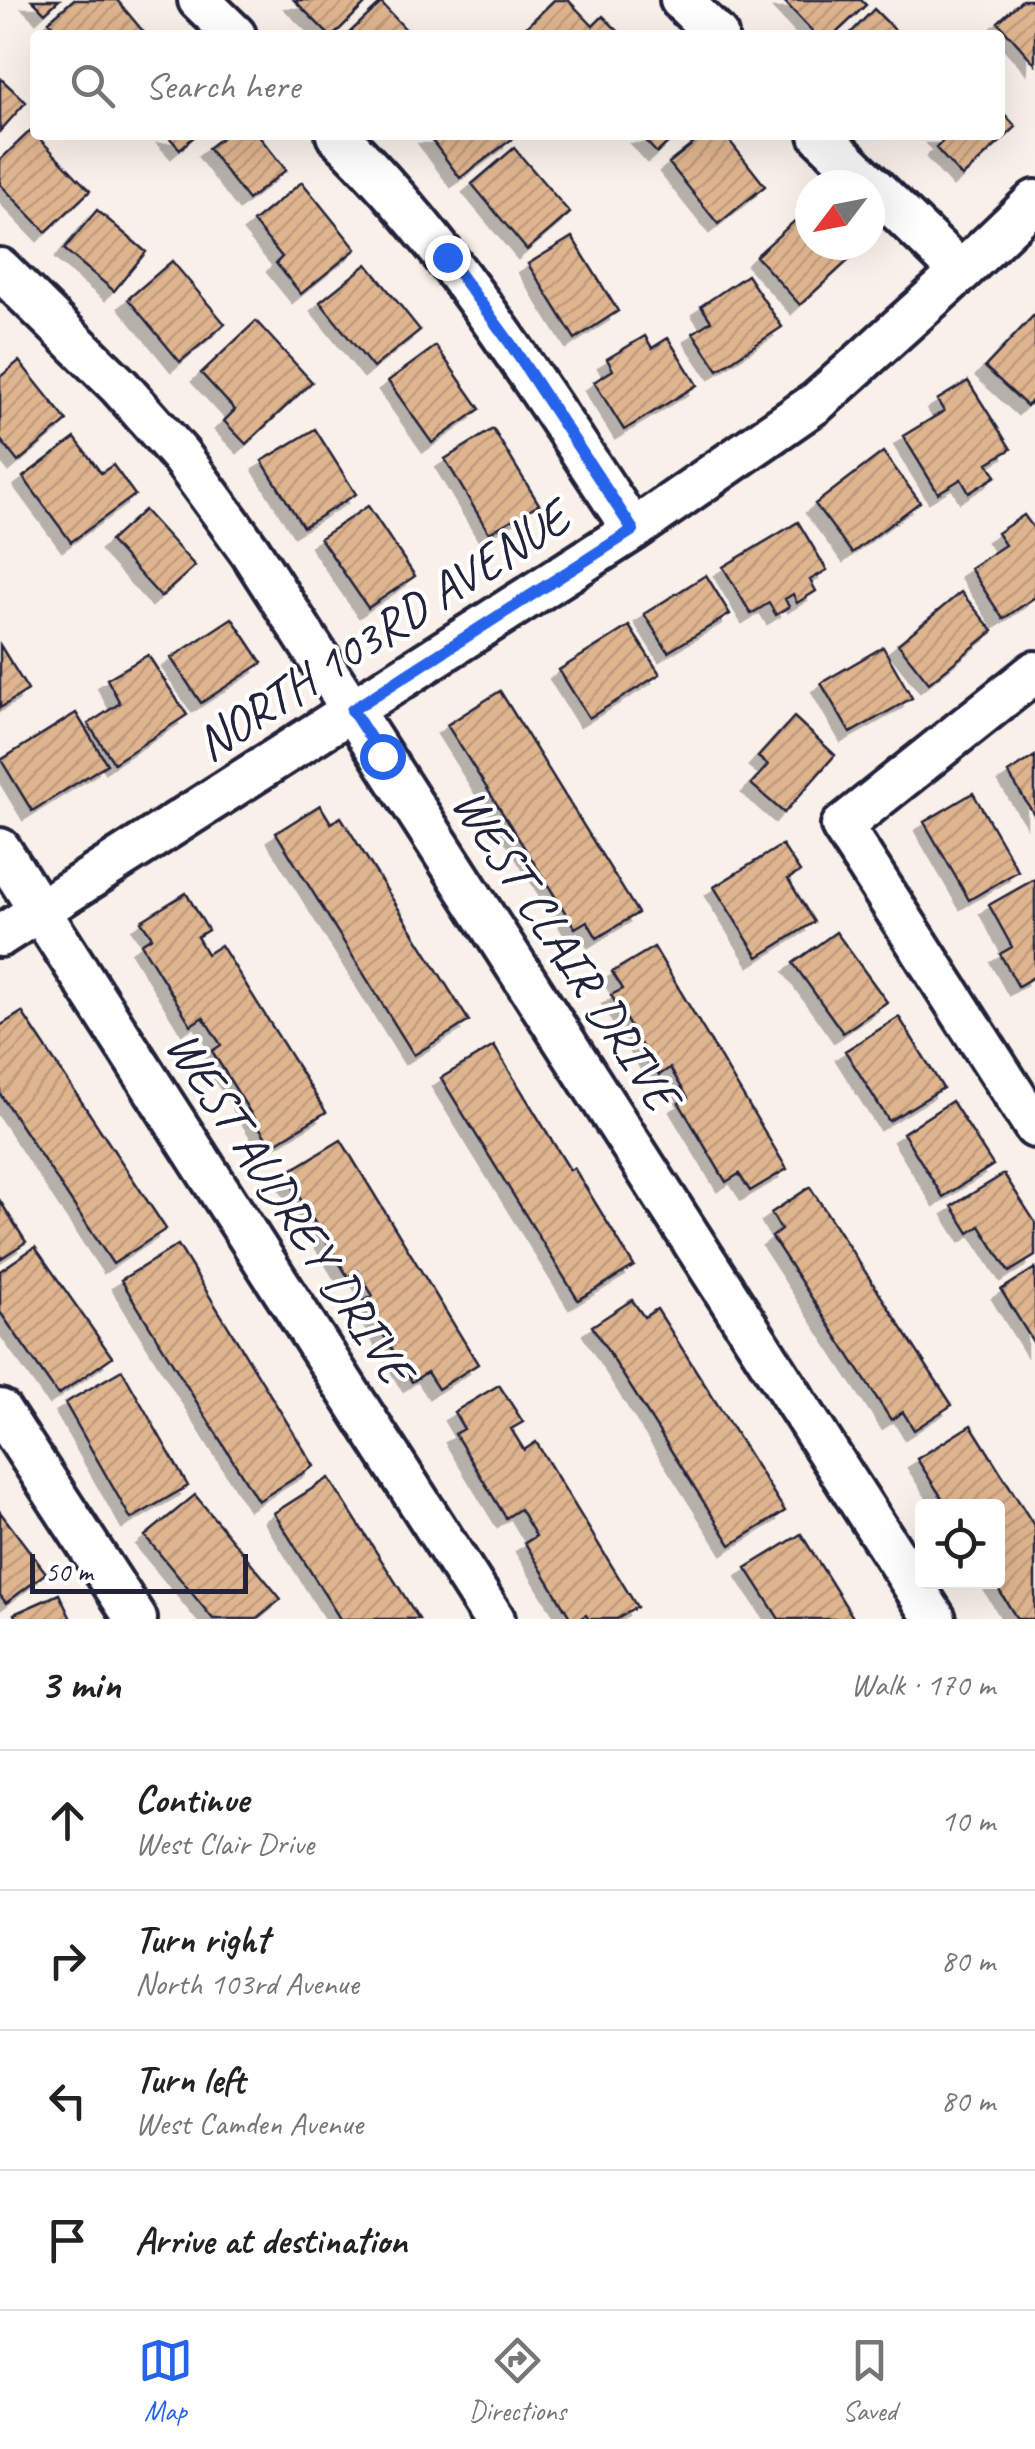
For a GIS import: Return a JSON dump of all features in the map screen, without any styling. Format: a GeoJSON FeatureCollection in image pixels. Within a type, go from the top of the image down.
{"type":"FeatureCollection","features":[{"type":"Feature","properties":{"kind":"street"},"geometry":{"type":"LineString","coordinates":[[199,0],[230,30]]}},
{"type":"Feature","properties":{"kind":"street"},"geometry":{"type":"LineString","coordinates":[[682,0],[712,30]]}},
{"type":"Feature","properties":{"kind":"street"},"geometry":{"type":"LineString","coordinates":[[342,140],[380,177],[447,257],[510,343],[633,530]]}},
{"type":"Feature","properties":{"kind":"street"},"geometry":{"type":"LineString","coordinates":[[825,140],[961,272]]}},
{"type":"Feature","properties":{"kind":"street","name":"NORTH 103RD AVENUE"},"geometry":{"type":"LineString","coordinates":[[0,936],[724,469],[817,402],[1035,201]]}},
{"type":"Feature","properties":{"kind":"street","name":"WEST CLAIR DRIVE"},"geometry":{"type":"LineString","coordinates":[[0,270],[120,387],[180,454],[250,551],[935,1619]]}},
{"type":"Feature","properties":{"kind":"street"},"geometry":{"type":"LineString","coordinates":[[1035,672],[842,826],[1035,1127]]}},
{"type":"Feature","properties":{"kind":"street","name":"WEST AUDREY DRIVE"},"geometry":{"type":"LineString","coordinates":[[0,849],[494,1619]]}},
{"type":"Feature","properties":{"kind":"street"},"geometry":{"type":"LineString","coordinates":[[0,1410],[136,1619]]}},
{"type":"Feature","properties":{"kind":"building"},"geometry":{"type":"Polygon","coordinates":[[[32,0],[59,0],[45,13],[32,0]]]}},
{"type":"Feature","properties":{"kind":"building"},"geometry":{"type":"Polygon","coordinates":[[[73,0],[117,0],[142,30],[57,30],[49,21],[73,0]]]}},
{"type":"Feature","properties":{"kind":"building"},"geometry":{"type":"Polygon","coordinates":[[[294,0],[369,0],[339,30],[324,30],[294,0]]]}},
{"type":"Feature","properties":{"kind":"building"},"geometry":{"type":"Polygon","coordinates":[[[554,0],[568,0],[593,26],[603,16],[617,30],[523,30],[554,0]]]}},
{"type":"Feature","properties":{"kind":"building"},"geometry":{"type":"Polygon","coordinates":[[[783,0],[861,0],[866,5],[839,30],[811,30],[783,0]]]}},
{"type":"Feature","properties":{"kind":"building"},"geometry":{"type":"Polygon","coordinates":[[[1022,0],[1035,0],[1035,64],[998,22],[1022,0]]]}},
{"type":"Feature","properties":{"kind":"building"},"geometry":{"type":"Polygon","coordinates":[[[381,3],[406,30],[352,30],[381,3]]]}},
{"type":"Feature","properties":{"kind":"building"},"geometry":{"type":"Polygon","coordinates":[[[874,9],[895,30],[854,30],[874,9]]]}},
{"type":"Feature","properties":{"kind":"building"},"geometry":{"type":"Polygon","coordinates":[[[0,78],[26,102],[0,131],[0,78]]]}},
{"type":"Feature","properties":{"kind":"building"},"geometry":{"type":"Polygon","coordinates":[[[1005,115],[1016,127],[1005,137],[1005,115]]]}},
{"type":"Feature","properties":{"kind":"building"},"geometry":{"type":"Polygon","coordinates":[[[30,131],[30,140],[41,140],[90,191],[46,232],[0,184],[0,160],[30,131]]]}},
{"type":"Feature","properties":{"kind":"building"},"geometry":{"type":"Polygon","coordinates":[[[172,140],[190,140],[180,149],[172,140]]]}},
{"type":"Feature","properties":{"kind":"building"},"geometry":{"type":"Polygon","coordinates":[[[218,140],[262,140],[286,170],[248,200],[208,148],[218,140]]]}},
{"type":"Feature","properties":{"kind":"building"},"geometry":{"type":"Polygon","coordinates":[[[432,140],[511,140],[460,178],[432,140]]]}},
{"type":"Feature","properties":{"kind":"building"},"geometry":{"type":"Polygon","coordinates":[[[645,140],[671,140],[657,153],[645,140]]]}},
{"type":"Feature","properties":{"kind":"building"},"geometry":{"type":"Polygon","coordinates":[[[698,140],[729,140],[765,186],[718,224],[669,163],[698,140]]]}},
{"type":"Feature","properties":{"kind":"building"},"geometry":{"type":"Polygon","coordinates":[[[1002,140],[962,177],[936,148],[943,141],[1002,140]]]}},
{"type":"Feature","properties":{"kind":"building"},"geometry":{"type":"Polygon","coordinates":[[[514,148],[570,213],[527,250],[472,184],[514,148]]]}},
{"type":"Feature","properties":{"kind":"building"},"geometry":{"type":"Polygon","coordinates":[[[302,182],[356,249],[301,294],[276,263],[282,257],[253,222],[302,182]]]}},
{"type":"Feature","properties":{"kind":"building"},"geometry":{"type":"Polygon","coordinates":[[[97,210],[146,252],[114,291],[64,249],[97,210]]]}},
{"type":"Feature","properties":{"kind":"building"},"geometry":{"type":"Polygon","coordinates":[[[795,221],[795,260],[849,260],[800,305],[756,256],[795,221]]]}},
{"type":"Feature","properties":{"kind":"building"},"geometry":{"type":"Polygon","coordinates":[[[572,237],[618,311],[575,339],[528,264],[572,237]]]}},
{"type":"Feature","properties":{"kind":"building"},"geometry":{"type":"Polygon","coordinates":[[[172,261],[225,324],[180,362],[128,299],[172,261]]]}},
{"type":"Feature","properties":{"kind":"building"},"geometry":{"type":"Polygon","coordinates":[[[367,264],[420,330],[373,368],[320,302],[367,264]]]}},
{"type":"Feature","properties":{"kind":"building"},"geometry":{"type":"Polygon","coordinates":[[[747,275],[782,327],[718,370],[693,333],[711,321],[701,306],[747,275]]]}},
{"type":"Feature","properties":{"kind":"building"},"geometry":{"type":"Polygon","coordinates":[[[1035,314],[1035,398],[1027,406],[985,367],[1035,314]]]}},
{"type":"Feature","properties":{"kind":"building"},"geometry":{"type":"Polygon","coordinates":[[[256,321],[312,382],[246,444],[224,421],[235,410],[201,373],[256,321]]]}},
{"type":"Feature","properties":{"kind":"building"},"geometry":{"type":"Polygon","coordinates":[[[645,336],[652,348],[668,338],[697,385],[624,430],[594,382],[613,370],[607,359],[645,336]]]}},
{"type":"Feature","properties":{"kind":"building"},"geometry":{"type":"Polygon","coordinates":[[[436,346],[480,409],[432,443],[388,381],[436,346]]]}},
{"type":"Feature","properties":{"kind":"building"},"geometry":{"type":"Polygon","coordinates":[[[19,361],[67,421],[18,462],[0,439],[0,377],[19,361]]]}},
{"type":"Feature","properties":{"kind":"building"},"geometry":{"type":"Polygon","coordinates":[[[968,381],[1011,449],[988,463],[996,476],[969,493],[961,479],[938,493],[903,436],[944,411],[937,400],[968,381]]]}},
{"type":"Feature","properties":{"kind":"building"},"geometry":{"type":"Polygon","coordinates":[[[315,429],[356,494],[303,527],[262,461],[315,429]]]}},
{"type":"Feature","properties":{"kind":"building"},"geometry":{"type":"Polygon","coordinates":[[[493,429],[539,504],[489,533],[445,459],[493,429]]]}},
{"type":"Feature","properties":{"kind":"building"},"geometry":{"type":"Polygon","coordinates":[[[75,438],[101,473],[113,465],[135,495],[71,542],[23,477],[75,438]]]}},
{"type":"Feature","properties":{"kind":"building"},"geometry":{"type":"Polygon","coordinates":[[[883,452],[920,502],[852,553],[815,504],[883,452]]]}},
{"type":"Feature","properties":{"kind":"building"},"geometry":{"type":"Polygon","coordinates":[[[368,506],[415,576],[368,608],[320,538],[368,506]]]}},
{"type":"Feature","properties":{"kind":"building"},"geometry":{"type":"Polygon","coordinates":[[[144,510],[195,566],[161,597],[110,541],[144,510]]]}},
{"type":"Feature","properties":{"kind":"building"},"geometry":{"type":"Polygon","coordinates":[[[1024,515],[1035,530],[1035,597],[1003,619],[970,568],[1005,545],[997,533],[1024,515]]]}},
{"type":"Feature","properties":{"kind":"building"},"geometry":{"type":"Polygon","coordinates":[[[798,522],[827,570],[810,580],[816,591],[797,603],[793,594],[785,599],[789,607],[776,615],[769,603],[751,614],[723,567],[798,522]]]}},
{"type":"Feature","properties":{"kind":"building"},"geometry":{"type":"Polygon","coordinates":[[[706,575],[730,614],[668,652],[644,614],[706,575]]]}},
{"type":"Feature","properties":{"kind":"building"},"geometry":{"type":"Polygon","coordinates":[[[961,592],[993,631],[929,683],[898,644],[961,592]]]}},
{"type":"Feature","properties":{"kind":"building"},"geometry":{"type":"Polygon","coordinates":[[[232,618],[262,663],[201,703],[171,658],[232,618]]]}},
{"type":"Feature","properties":{"kind":"building"},"geometry":{"type":"Polygon","coordinates":[[[629,626],[660,674],[589,718],[559,670],[629,626]]]}},
{"type":"Feature","properties":{"kind":"building"},"geometry":{"type":"Polygon","coordinates":[[[0,645],[28,690],[0,708],[0,645]]]}},
{"type":"Feature","properties":{"kind":"building"},"geometry":{"type":"Polygon","coordinates":[[[883,647],[912,698],[850,733],[821,683],[883,647]]]}},
{"type":"Feature","properties":{"kind":"building"},"geometry":{"type":"Polygon","coordinates":[[[148,655],[187,715],[114,763],[88,724],[120,703],[107,679],[148,655]]]}},
{"type":"Feature","properties":{"kind":"building"},"geometry":{"type":"Polygon","coordinates":[[[500,691],[638,913],[597,938],[587,921],[575,928],[447,725],[500,691]]]}},
{"type":"Feature","properties":{"kind":"building"},"geometry":{"type":"Polygon","coordinates":[[[76,713],[107,764],[32,811],[1,760],[76,713]]]}},
{"type":"Feature","properties":{"kind":"building"},"geometry":{"type":"Polygon","coordinates":[[[794,717],[835,755],[784,813],[751,784],[768,765],[758,757],[794,717]]]}},
{"type":"Feature","properties":{"kind":"building"},"geometry":{"type":"Polygon","coordinates":[[[1035,756],[1035,816],[1008,773],[1035,756]]]}},
{"type":"Feature","properties":{"kind":"building"},"geometry":{"type":"Polygon","coordinates":[[[973,793],[1018,871],[969,900],[924,822],[973,793]]]}},
{"type":"Feature","properties":{"kind":"building"},"geometry":{"type":"Polygon","coordinates":[[[320,805],[331,823],[341,817],[469,1021],[414,1055],[276,833],[320,805]]]}},
{"type":"Feature","properties":{"kind":"building"},"geometry":{"type":"Polygon","coordinates":[[[782,845],[800,872],[788,879],[814,922],[758,957],[714,887],[782,845]]]}},
{"type":"Feature","properties":{"kind":"building"},"geometry":{"type":"Polygon","coordinates":[[[1035,879],[1035,976],[1018,986],[1000,954],[1012,947],[989,905],[1035,879]]]}},
{"type":"Feature","properties":{"kind":"building"},"geometry":{"type":"Polygon","coordinates":[[[186,893],[208,930],[197,937],[207,954],[221,945],[326,1112],[271,1146],[212,1051],[221,1045],[203,1017],[191,1025],[141,944],[152,937],[141,921],[186,893]]]}},
{"type":"Feature","properties":{"kind":"building"},"geometry":{"type":"Polygon","coordinates":[[[836,932],[887,1002],[843,1033],[793,963],[836,932]]]}},
{"type":"Feature","properties":{"kind":"building"},"geometry":{"type":"Polygon","coordinates":[[[654,947],[787,1169],[750,1191],[739,1174],[726,1182],[679,1103],[688,1098],[670,1068],[659,1075],[611,995],[623,989],[612,972],[654,947]]]}},
{"type":"Feature","properties":{"kind":"building"},"geometry":{"type":"Polygon","coordinates":[[[22,1012],[166,1229],[113,1264],[0,1094],[0,1026],[22,1012]]]}},
{"type":"Feature","properties":{"kind":"building"},"geometry":{"type":"Polygon","coordinates":[[[899,1017],[943,1088],[889,1121],[845,1051],[899,1017]]]}},
{"type":"Feature","properties":{"kind":"building"},"geometry":{"type":"Polygon","coordinates":[[[494,1046],[634,1266],[578,1300],[441,1078],[494,1046]]]}},
{"type":"Feature","properties":{"kind":"building"},"geometry":{"type":"Polygon","coordinates":[[[952,1101],[993,1165],[943,1197],[903,1133],[952,1101]]]}},
{"type":"Feature","properties":{"kind":"building"},"geometry":{"type":"Polygon","coordinates":[[[341,1140],[478,1364],[438,1389],[427,1372],[412,1382],[363,1301],[373,1296],[358,1271],[348,1277],[285,1174],[341,1140]]]}},
{"type":"Feature","properties":{"kind":"building"},"geometry":{"type":"Polygon","coordinates":[[[1004,1174],[1035,1222],[1035,1256],[1009,1272],[980,1226],[969,1233],[952,1206],[1004,1174]]]}},
{"type":"Feature","properties":{"kind":"building"},"geometry":{"type":"Polygon","coordinates":[[[810,1187],[952,1405],[914,1430],[903,1412],[891,1420],[772,1237],[781,1230],[771,1213],[810,1187]]]}},
{"type":"Feature","properties":{"kind":"building"},"geometry":{"type":"Polygon","coordinates":[[[0,1201],[26,1242],[0,1259],[0,1201]]]}},
{"type":"Feature","properties":{"kind":"building"},"geometry":{"type":"Polygon","coordinates":[[[178,1245],[314,1466],[258,1501],[121,1280],[178,1245]]]}},
{"type":"Feature","properties":{"kind":"building"},"geometry":{"type":"Polygon","coordinates":[[[35,1247],[112,1357],[58,1395],[0,1312],[0,1271],[35,1247]]]}},
{"type":"Feature","properties":{"kind":"building"},"geometry":{"type":"Polygon","coordinates":[[[1035,1268],[1035,1345],[1001,1290],[1035,1268]]]}},
{"type":"Feature","properties":{"kind":"building"},"geometry":{"type":"Polygon","coordinates":[[[632,1300],[644,1317],[657,1309],[785,1511],[731,1545],[592,1326],[632,1300]]]}},
{"type":"Feature","properties":{"kind":"building"},"geometry":{"type":"Polygon","coordinates":[[[122,1370],[188,1486],[131,1519],[65,1403],[122,1370]]]}},
{"type":"Feature","properties":{"kind":"building"},"geometry":{"type":"Polygon","coordinates":[[[499,1385],[523,1422],[511,1429],[524,1450],[536,1442],[637,1607],[617,1619],[588,1619],[586,1615],[571,1619],[525,1543],[536,1536],[520,1509],[506,1518],[455,1434],[464,1429],[454,1412],[499,1385]]]}},
{"type":"Feature","properties":{"kind":"building"},"geometry":{"type":"Polygon","coordinates":[[[971,1425],[1035,1527],[1035,1619],[1017,1619],[998,1589],[1005,1589],[1005,1499],[943,1499],[917,1459],[971,1425]]]}},
{"type":"Feature","properties":{"kind":"building"},"geometry":{"type":"Polygon","coordinates":[[[329,1478],[419,1619],[340,1619],[274,1513],[329,1478]]]}},
{"type":"Feature","properties":{"kind":"building"},"geometry":{"type":"Polygon","coordinates":[[[195,1495],[281,1599],[257,1619],[213,1619],[145,1536],[195,1495]]]}},
{"type":"Feature","properties":{"kind":"building"},"geometry":{"type":"Polygon","coordinates":[[[0,1512],[46,1573],[6,1603],[0,1595],[0,1512]]]}},
{"type":"Feature","properties":{"kind":"building"},"geometry":{"type":"Polygon","coordinates":[[[801,1534],[854,1619],[779,1619],[746,1568],[801,1534]]]}},
{"type":"Feature","properties":{"kind":"building"},"geometry":{"type":"Polygon","coordinates":[[[59,1594],[71,1619],[16,1619],[14,1614],[59,1594]]]}},
{"type":"Feature","properties":{"kind":"route"},"geometry":{"type":"LineString","coordinates":[[382,756],[352,710],[633,530],[510,343],[447,257]]}}]}
